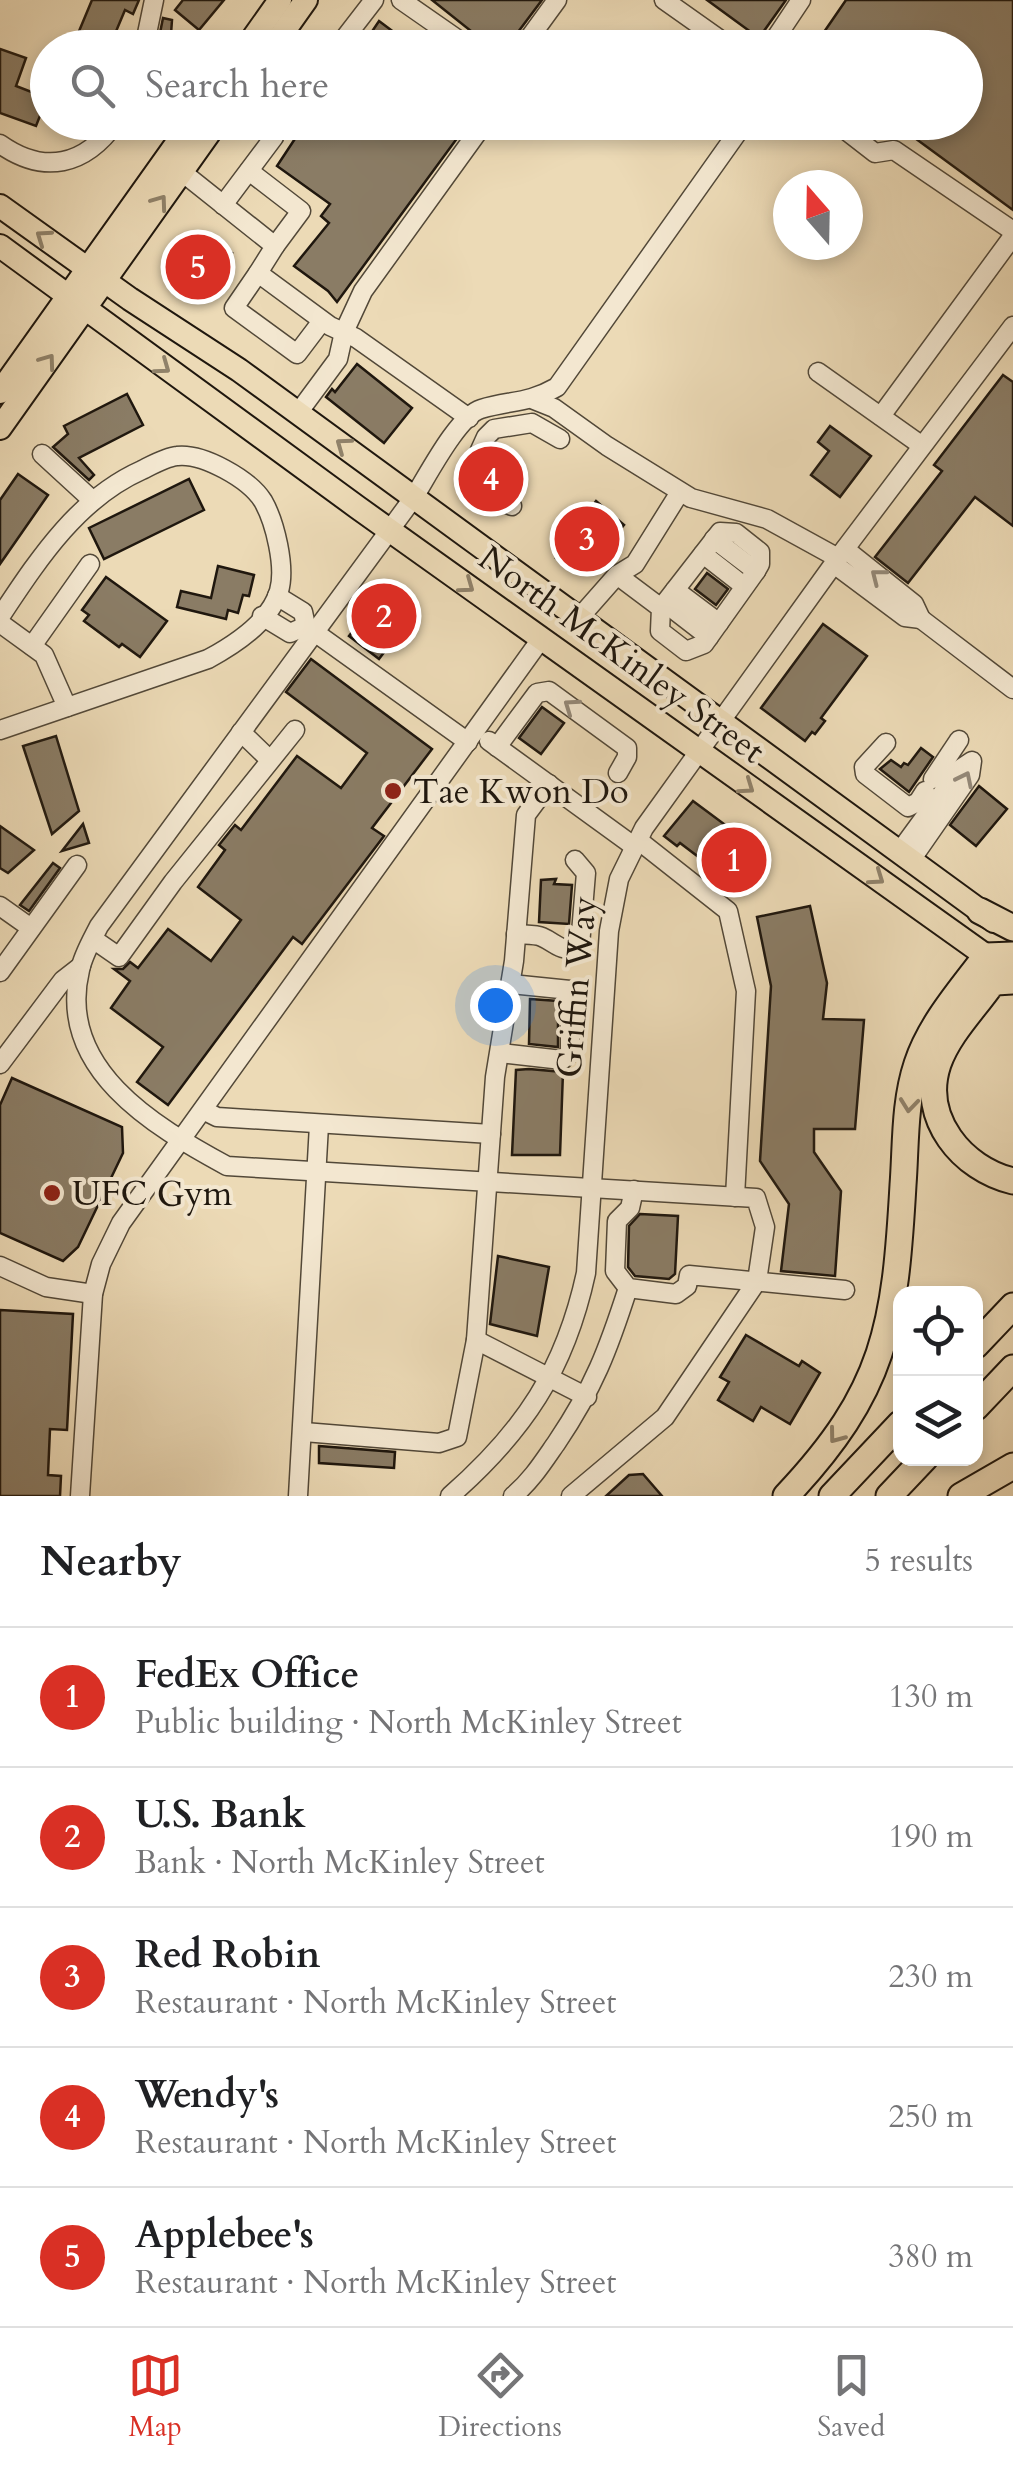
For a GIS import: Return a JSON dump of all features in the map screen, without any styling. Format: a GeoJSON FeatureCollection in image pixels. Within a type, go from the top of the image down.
{"type":"FeatureCollection","features":[{"type":"Feature","properties":{"kind":"highway"},"geometry":{"type":"LineString","coordinates":[[980,911],[1013,932]]}},
{"type":"Feature","properties":{"kind":"highway"},"geometry":{"type":"LineString","coordinates":[[786,1496],[840,1432],[875,1370],[893,1310],[899,1266],[908,1114],[916,1069],[929,1036],[986,956],[1013,955]]}},
{"type":"Feature","properties":{"kind":"highway"},"geometry":{"type":"LineString","coordinates":[[1013,978],[990,986],[947,1045],[934,1080],[934,1099],[940,1122],[961,1154],[978,1168],[1013,1181]]}},
{"type":"Feature","properties":{"kind":"highway"},"geometry":{"type":"LineString","coordinates":[[983,1338],[1013,1306]]}},
{"type":"Feature","properties":{"kind":"highway"},"geometry":{"type":"LineString","coordinates":[[983,1400],[1013,1368]]}},
{"type":"Feature","properties":{"kind":"highway"},"geometry":{"type":"LineString","coordinates":[[832,1496],[893,1431]]}},
{"type":"Feature","properties":{"kind":"highway"},"geometry":{"type":"LineString","coordinates":[[889,1496],[917,1466]]}},
{"type":"Feature","properties":{"kind":"highway"},"geometry":{"type":"LineString","coordinates":[[962,1496],[1013,1466]]}},
{"type":"Feature","properties":{"kind":"main road"},"geometry":{"type":"LineString","coordinates":[[259,30],[280,0]]}},
{"type":"Feature","properties":{"kind":"main road"},"geometry":{"type":"LineString","coordinates":[[285,30],[306,0]]}},
{"type":"Feature","properties":{"kind":"main road"},"geometry":{"type":"LineString","coordinates":[[0,428],[180,140]]}},
{"type":"Feature","properties":{"kind":"main road"},"geometry":{"type":"LineString","coordinates":[[94,275],[205,140]]}},
{"type":"Feature","properties":{"kind":"main road","name":"North McKinley Street"},"geometry":{"type":"LineString","coordinates":[[0,206],[94,275],[298,412],[980,911]]}},
{"type":"Feature","properties":{"kind":"main road","name":"North McKinley Street"},"geometry":{"type":"LineString","coordinates":[[0,246],[1013,978]]}},
{"type":"Feature","properties":{"kind":"main road"},"geometry":{"type":"LineString","coordinates":[[0,392],[77,302]]}},
{"type":"Feature","properties":{"kind":"street"},"geometry":{"type":"LineString","coordinates":[[148,30],[154,0]]}},
{"type":"Feature","properties":{"kind":"street"},"geometry":{"type":"LineString","coordinates":[[351,30],[374,0]]}},
{"type":"Feature","properties":{"kind":"street"},"geometry":{"type":"LineString","coordinates":[[402,0],[444,30]]}},
{"type":"Feature","properties":{"kind":"street"},"geometry":{"type":"LineString","coordinates":[[535,30],[557,0]]}},
{"type":"Feature","properties":{"kind":"street"},"geometry":{"type":"LineString","coordinates":[[664,0],[706,30]]}},
{"type":"Feature","properties":{"kind":"street"},"geometry":{"type":"LineString","coordinates":[[782,30],[801,0]]}},
{"type":"Feature","properties":{"kind":"street"},"geometry":{"type":"LineString","coordinates":[[0,144],[18,157],[37,163],[72,160],[103,140]]}},
{"type":"Feature","properties":{"kind":"street"},"geometry":{"type":"LineString","coordinates":[[223,205],[272,140]]}},
{"type":"Feature","properties":{"kind":"street"},"geometry":{"type":"LineString","coordinates":[[298,412],[338,359],[344,332],[363,291],[471,140]]}},
{"type":"Feature","properties":{"kind":"street"},"geometry":{"type":"LineString","coordinates":[[570,1496],[665,1418],[756,1280],[764,1227],[756,1198],[227,1166],[182,1142],[130,1105],[86,1050],[78,1025],[76,992],[80,966],[93,939],[145,862],[242,732],[310,629],[414,496],[468,418],[477,410],[534,400],[557,386],[732,140]]}},
{"type":"Feature","properties":{"kind":"street"},"geometry":{"type":"LineString","coordinates":[[858,140],[875,153],[894,150],[1013,234],[880,416]]}},
{"type":"Feature","properties":{"kind":"street"},"geometry":{"type":"LineString","coordinates":[[249,171],[301,212],[234,308],[297,354],[322,321]]}},
{"type":"Feature","properties":{"kind":"street"},"geometry":{"type":"LineString","coordinates":[[182,172],[274,246]]}},
{"type":"Feature","properties":{"kind":"street"},"geometry":{"type":"LineString","coordinates":[[258,273],[322,321],[356,338],[468,418]]}},
{"type":"Feature","properties":{"kind":"street","name":"Griffin Way"},"geometry":{"type":"LineString","coordinates":[[450,1496],[510,1438],[551,1379],[578,1312],[586,1273],[609,931],[618,879],[636,843],[696,751],[921,444],[1012,330]]}},
{"type":"Feature","properties":{"kind":"street"},"geometry":{"type":"LineString","coordinates":[[818,372],[921,444]]}},
{"type":"Feature","properties":{"kind":"street"},"geometry":{"type":"LineString","coordinates":[[534,400],[554,408],[680,492],[768,519],[839,557],[914,604],[921,619],[1013,689]]}},
{"type":"Feature","properties":{"kind":"street"},"geometry":{"type":"LineString","coordinates":[[512,506],[466,487],[486,437],[494,430],[532,423],[560,439]]}},
{"type":"Feature","properties":{"kind":"street"},"geometry":{"type":"LineString","coordinates":[[42,454],[91,499]]}},
{"type":"Feature","properties":{"kind":"street"},"geometry":{"type":"LineString","coordinates":[[0,730],[208,658],[238,643],[262,616],[277,596],[278,553],[262,500],[222,468],[200,457],[175,456],[124,478],[91,499],[56,539],[0,620],[44,655],[66,707]]}},
{"type":"Feature","properties":{"kind":"street"},"geometry":{"type":"LineString","coordinates":[[580,616],[617,575],[635,564],[680,492]]}},
{"type":"Feature","properties":{"kind":"street"},"geometry":{"type":"LineString","coordinates":[[727,530],[756,546],[760,564],[750,578],[704,644],[686,651],[660,631],[667,600],[720,532],[727,530]]}},
{"type":"Feature","properties":{"kind":"street"},"geometry":{"type":"LineString","coordinates":[[708,547],[750,578]]}},
{"type":"Feature","properties":{"kind":"street"},"geometry":{"type":"LineString","coordinates":[[32,646],[90,564]]}},
{"type":"Feature","properties":{"kind":"street"},"geometry":{"type":"LineString","coordinates":[[617,575],[714,630]]}},
{"type":"Feature","properties":{"kind":"street"},"geometry":{"type":"LineString","coordinates":[[277,596],[304,612],[310,629],[472,736],[498,747],[728,911],[746,991],[735,1197]]}},
{"type":"Feature","properties":{"kind":"street"},"geometry":{"type":"LineString","coordinates":[[262,616],[290,633],[310,629]]}},
{"type":"Feature","properties":{"kind":"street"},"geometry":{"type":"LineString","coordinates":[[80,1496],[93,1294],[101,1264],[121,1223],[542,640]]}},
{"type":"Feature","properties":{"kind":"street"},"geometry":{"type":"LineString","coordinates":[[498,747],[537,694],[549,691],[627,748],[627,758],[618,772]]}},
{"type":"Feature","properties":{"kind":"street"},"geometry":{"type":"LineString","coordinates":[[93,939],[119,956],[173,882],[296,730]]}},
{"type":"Feature","properties":{"kind":"street"},"geometry":{"type":"LineString","coordinates":[[242,732],[270,760]]}},
{"type":"Feature","properties":{"kind":"street"},"geometry":{"type":"LineString","coordinates":[[886,743],[864,767],[865,774],[908,807],[918,802],[959,740]]}},
{"type":"Feature","properties":{"kind":"street"},"geometry":{"type":"LineString","coordinates":[[972,761],[970,776],[906,855],[960,769],[972,761]]}},
{"type":"Feature","properties":{"kind":"street"},"geometry":{"type":"LineString","coordinates":[[304,1432],[438,1443],[457,1437],[476,1340],[494,1077],[510,984],[526,815],[549,784]]}},
{"type":"Feature","properties":{"kind":"street"},"geometry":{"type":"LineString","coordinates":[[516,934],[542,937],[560,950],[580,945],[586,874],[575,860]]}},
{"type":"Feature","properties":{"kind":"street"},"geometry":{"type":"LineString","coordinates":[[145,862],[173,882]]}},
{"type":"Feature","properties":{"kind":"street"},"geometry":{"type":"LineString","coordinates":[[0,972],[77,865]]}},
{"type":"Feature","properties":{"kind":"street"},"geometry":{"type":"LineString","coordinates":[[0,906],[30,928]]}},
{"type":"Feature","properties":{"kind":"street"},"geometry":{"type":"LineString","coordinates":[[0,1064],[63,980],[80,966]]}},
{"type":"Feature","properties":{"kind":"street"},"geometry":{"type":"LineString","coordinates":[[500,1054],[562,1060],[570,1053],[570,990],[510,984]]}},
{"type":"Feature","properties":{"kind":"street"},"geometry":{"type":"LineString","coordinates":[[205,1110],[217,1118],[491,1134]]}},
{"type":"Feature","properties":{"kind":"street"},"geometry":{"type":"LineString","coordinates":[[298,1496],[319,1126]]}},
{"type":"Feature","properties":{"kind":"street"},"geometry":{"type":"LineString","coordinates":[[634,1190],[630,1208],[617,1222],[616,1238],[615,1271],[628,1288],[676,1294],[687,1286],[689,1275],[846,1290]]}},
{"type":"Feature","properties":{"kind":"street"},"geometry":{"type":"LineString","coordinates":[[0,1266],[46,1287],[93,1294]]}},
{"type":"Feature","properties":{"kind":"street"},"geometry":{"type":"LineString","coordinates":[[513,1496],[535,1489],[587,1397],[608,1353],[628,1288]]}},
{"type":"Feature","properties":{"kind":"street"},"geometry":{"type":"LineString","coordinates":[[476,1340],[587,1397]]}},
{"type":"Feature","properties":{"kind":"building"},"geometry":{"type":"Polygon","coordinates":[[[92,0],[139,0],[133,14],[125,10],[117,30],[80,30],[92,0]]]}},
{"type":"Feature","properties":{"kind":"building"},"geometry":{"type":"Polygon","coordinates":[[[183,0],[224,0],[199,30],[175,10],[183,0]]]}},
{"type":"Feature","properties":{"kind":"building"},"geometry":{"type":"Polygon","coordinates":[[[432,0],[542,0],[520,30],[470,30],[432,0]]]}},
{"type":"Feature","properties":{"kind":"building"},"geometry":{"type":"Polygon","coordinates":[[[707,0],[786,0],[765,30],[748,30],[707,0]]]}},
{"type":"Feature","properties":{"kind":"building"},"geometry":{"type":"Polygon","coordinates":[[[846,0],[1013,0],[1013,210],[918,140],[983,140],[983,30],[825,30],[846,0]]]}},
{"type":"Feature","properties":{"kind":"building"},"geometry":{"type":"Polygon","coordinates":[[[163,18],[172,20],[171,30],[161,30],[163,18]]]}},
{"type":"Feature","properties":{"kind":"building"},"geometry":{"type":"Polygon","coordinates":[[[379,21],[391,30],[373,30],[379,21]]]}},
{"type":"Feature","properties":{"kind":"building"},"geometry":{"type":"Polygon","coordinates":[[[0,49],[26,58],[16,86],[30,91],[30,124],[0,113],[0,49]]]}},
{"type":"Feature","properties":{"kind":"building"},"geometry":{"type":"Polygon","coordinates":[[[294,140],[456,140],[337,302],[294,266],[329,223],[321,216],[330,204],[277,166],[294,140]]]}},
{"type":"Feature","properties":{"kind":"building"},"geometry":{"type":"Polygon","coordinates":[[[205,235],[232,253],[198,300],[173,282],[175,278],[169,274],[180,256],[187,260],[205,235]]]}},
{"type":"Feature","properties":{"kind":"building"},"geometry":{"type":"Polygon","coordinates":[[[357,364],[412,408],[384,443],[326,397],[332,389],[335,392],[357,364]]]}},
{"type":"Feature","properties":{"kind":"building"},"geometry":{"type":"Polygon","coordinates":[[[1003,375],[1013,382],[1013,526],[975,497],[908,583],[875,557],[942,471],[934,465],[1003,375]]]}},
{"type":"Feature","properties":{"kind":"building"},"geometry":{"type":"Polygon","coordinates":[[[127,394],[143,425],[79,458],[94,475],[89,480],[53,447],[68,434],[64,426],[127,394]]]}},
{"type":"Feature","properties":{"kind":"building"},"geometry":{"type":"Polygon","coordinates":[[[830,426],[871,456],[840,497],[811,475],[829,451],[818,442],[830,426]]]}},
{"type":"Feature","properties":{"kind":"building"},"geometry":{"type":"Polygon","coordinates":[[[495,447],[517,455],[505,489],[480,479],[495,447]]]}},
{"type":"Feature","properties":{"kind":"building"},"geometry":{"type":"Polygon","coordinates":[[[18,474],[48,495],[0,564],[0,500],[18,474]]]}},
{"type":"Feature","properties":{"kind":"building"},"geometry":{"type":"Polygon","coordinates":[[[189,479],[204,510],[104,559],[89,528],[189,479]]]}},
{"type":"Feature","properties":{"kind":"building"},"geometry":{"type":"Polygon","coordinates":[[[596,501],[624,525],[590,566],[578,556],[568,568],[556,558],[568,544],[556,535],[577,509],[585,516],[596,501]]]}},
{"type":"Feature","properties":{"kind":"building"},"geometry":{"type":"Polygon","coordinates":[[[218,566],[254,575],[249,596],[243,595],[238,613],[228,610],[226,619],[177,607],[181,591],[211,598],[218,566]]]}},
{"type":"Feature","properties":{"kind":"building"},"geometry":{"type":"Polygon","coordinates":[[[707,573],[728,589],[716,605],[695,589],[707,573]]]}},
{"type":"Feature","properties":{"kind":"building"},"geometry":{"type":"Polygon","coordinates":[[[106,577],[167,621],[140,657],[84,621],[89,615],[82,610],[106,577]]]}},
{"type":"Feature","properties":{"kind":"building"},"geometry":{"type":"Polygon","coordinates":[[[382,583],[416,610],[379,659],[349,636],[356,627],[351,623],[382,583]]]}},
{"type":"Feature","properties":{"kind":"building"},"geometry":{"type":"Polygon","coordinates":[[[823,624],[867,656],[821,718],[825,721],[805,741],[761,708],[823,624]]]}},
{"type":"Feature","properties":{"kind":"building"},"geometry":{"type":"Polygon","coordinates":[[[311,659],[432,749],[372,828],[384,836],[302,944],[293,937],[168,1105],[137,1082],[163,1047],[111,1008],[130,981],[114,969],[123,969],[130,962],[138,968],[168,929],[211,961],[241,920],[198,887],[225,850],[219,845],[235,825],[241,830],[297,756],[341,788],[367,753],[286,692],[311,659]]]}},
{"type":"Feature","properties":{"kind":"building"},"geometry":{"type":"Polygon","coordinates":[[[542,707],[564,723],[541,754],[519,738],[542,707]]]}},
{"type":"Feature","properties":{"kind":"building"},"geometry":{"type":"Polygon","coordinates":[[[56,736],[79,811],[52,834],[23,746],[56,736]]]}},
{"type":"Feature","properties":{"kind":"building"},"geometry":{"type":"Polygon","coordinates":[[[921,748],[933,757],[909,792],[880,769],[891,760],[901,767],[904,763],[908,765],[921,748]]]}},
{"type":"Feature","properties":{"kind":"building"},"geometry":{"type":"Polygon","coordinates":[[[979,786],[1007,809],[976,846],[950,825],[979,786]]]}},
{"type":"Feature","properties":{"kind":"building"},"geometry":{"type":"Polygon","coordinates":[[[693,801],[767,856],[742,890],[680,843],[677,846],[664,836],[693,801]]]}},
{"type":"Feature","properties":{"kind":"building"},"geometry":{"type":"Polygon","coordinates":[[[83,824],[89,843],[62,851],[83,824]]]}},
{"type":"Feature","properties":{"kind":"building"},"geometry":{"type":"Polygon","coordinates":[[[0,826],[34,850],[8,873],[0,868],[0,826]]]}},
{"type":"Feature","properties":{"kind":"building"},"geometry":{"type":"Polygon","coordinates":[[[53,863],[60,868],[29,911],[20,905],[53,863]]]}},
{"type":"Feature","properties":{"kind":"building"},"geometry":{"type":"Polygon","coordinates":[[[556,879],[554,884],[572,885],[569,924],[539,922],[541,880],[556,879]]]}},
{"type":"Feature","properties":{"kind":"building"},"geometry":{"type":"Polygon","coordinates":[[[810,906],[827,983],[823,1019],[864,1020],[855,1129],[814,1129],[814,1152],[841,1191],[835,1276],[781,1271],[789,1204],[760,1161],[771,986],[757,917],[810,906]]]}},
{"type":"Feature","properties":{"kind":"building"},"geometry":{"type":"Polygon","coordinates":[[[530,999],[558,1001],[558,1047],[529,1044],[530,999]]]}},
{"type":"Feature","properties":{"kind":"building"},"geometry":{"type":"Polygon","coordinates":[[[516,1070],[563,1072],[560,1155],[512,1155],[516,1070]]]}},
{"type":"Feature","properties":{"kind":"building","name":"UFC Gym"},"geometry":{"type":"Polygon","coordinates":[[[12,1078],[122,1127],[123,1153],[78,1247],[63,1261],[0,1233],[0,1105],[12,1078]]]}},
{"type":"Feature","properties":{"kind":"building"},"geometry":{"type":"Polygon","coordinates":[[[640,1214],[678,1216],[675,1274],[669,1279],[635,1276],[628,1267],[629,1226],[640,1214]]]}},
{"type":"Feature","properties":{"kind":"building"},"geometry":{"type":"Polygon","coordinates":[[[498,1256],[549,1267],[537,1336],[490,1324],[498,1256]]]}},
{"type":"Feature","properties":{"kind":"building"},"geometry":{"type":"Polygon","coordinates":[[[0,1310],[73,1314],[67,1430],[50,1429],[48,1475],[61,1476],[60,1496],[0,1496],[0,1310]]]}},
{"type":"Feature","properties":{"kind":"building"},"geometry":{"type":"Polygon","coordinates":[[[746,1335],[799,1366],[802,1361],[820,1373],[790,1424],[761,1407],[753,1421],[718,1400],[729,1382],[720,1377],[746,1335]]]}},
{"type":"Feature","properties":{"kind":"building"},"geometry":{"type":"Polygon","coordinates":[[[319,1446],[395,1452],[394,1468],[319,1463],[319,1446]]]}},
{"type":"Feature","properties":{"kind":"building"},"geometry":{"type":"Polygon","coordinates":[[[643,1474],[662,1496],[606,1496],[629,1475],[643,1474]]]}},
{"type":"Feature","properties":{"kind":"place","name":"Applebee's"},"geometry":{"type":"Point","coordinates":[198,267]}},
{"type":"Feature","properties":{"kind":"place","name":"Wendy's"},"geometry":{"type":"Point","coordinates":[491,479]}},
{"type":"Feature","properties":{"kind":"place","name":"Red Robin"},"geometry":{"type":"Point","coordinates":[587,539]}},
{"type":"Feature","properties":{"kind":"place","name":"U.S. Bank"},"geometry":{"type":"Point","coordinates":[384,616]}},
{"type":"Feature","properties":{"kind":"place","name":"Tae Kwon Do"},"geometry":{"type":"Point","coordinates":[393,791]}},
{"type":"Feature","properties":{"kind":"place","name":"FedEx Office"},"geometry":{"type":"Point","coordinates":[734,860]}},
{"type":"Feature","properties":{"kind":"place","name":"UFC Gym"},"geometry":{"type":"Point","coordinates":[52,1193]}}]}
